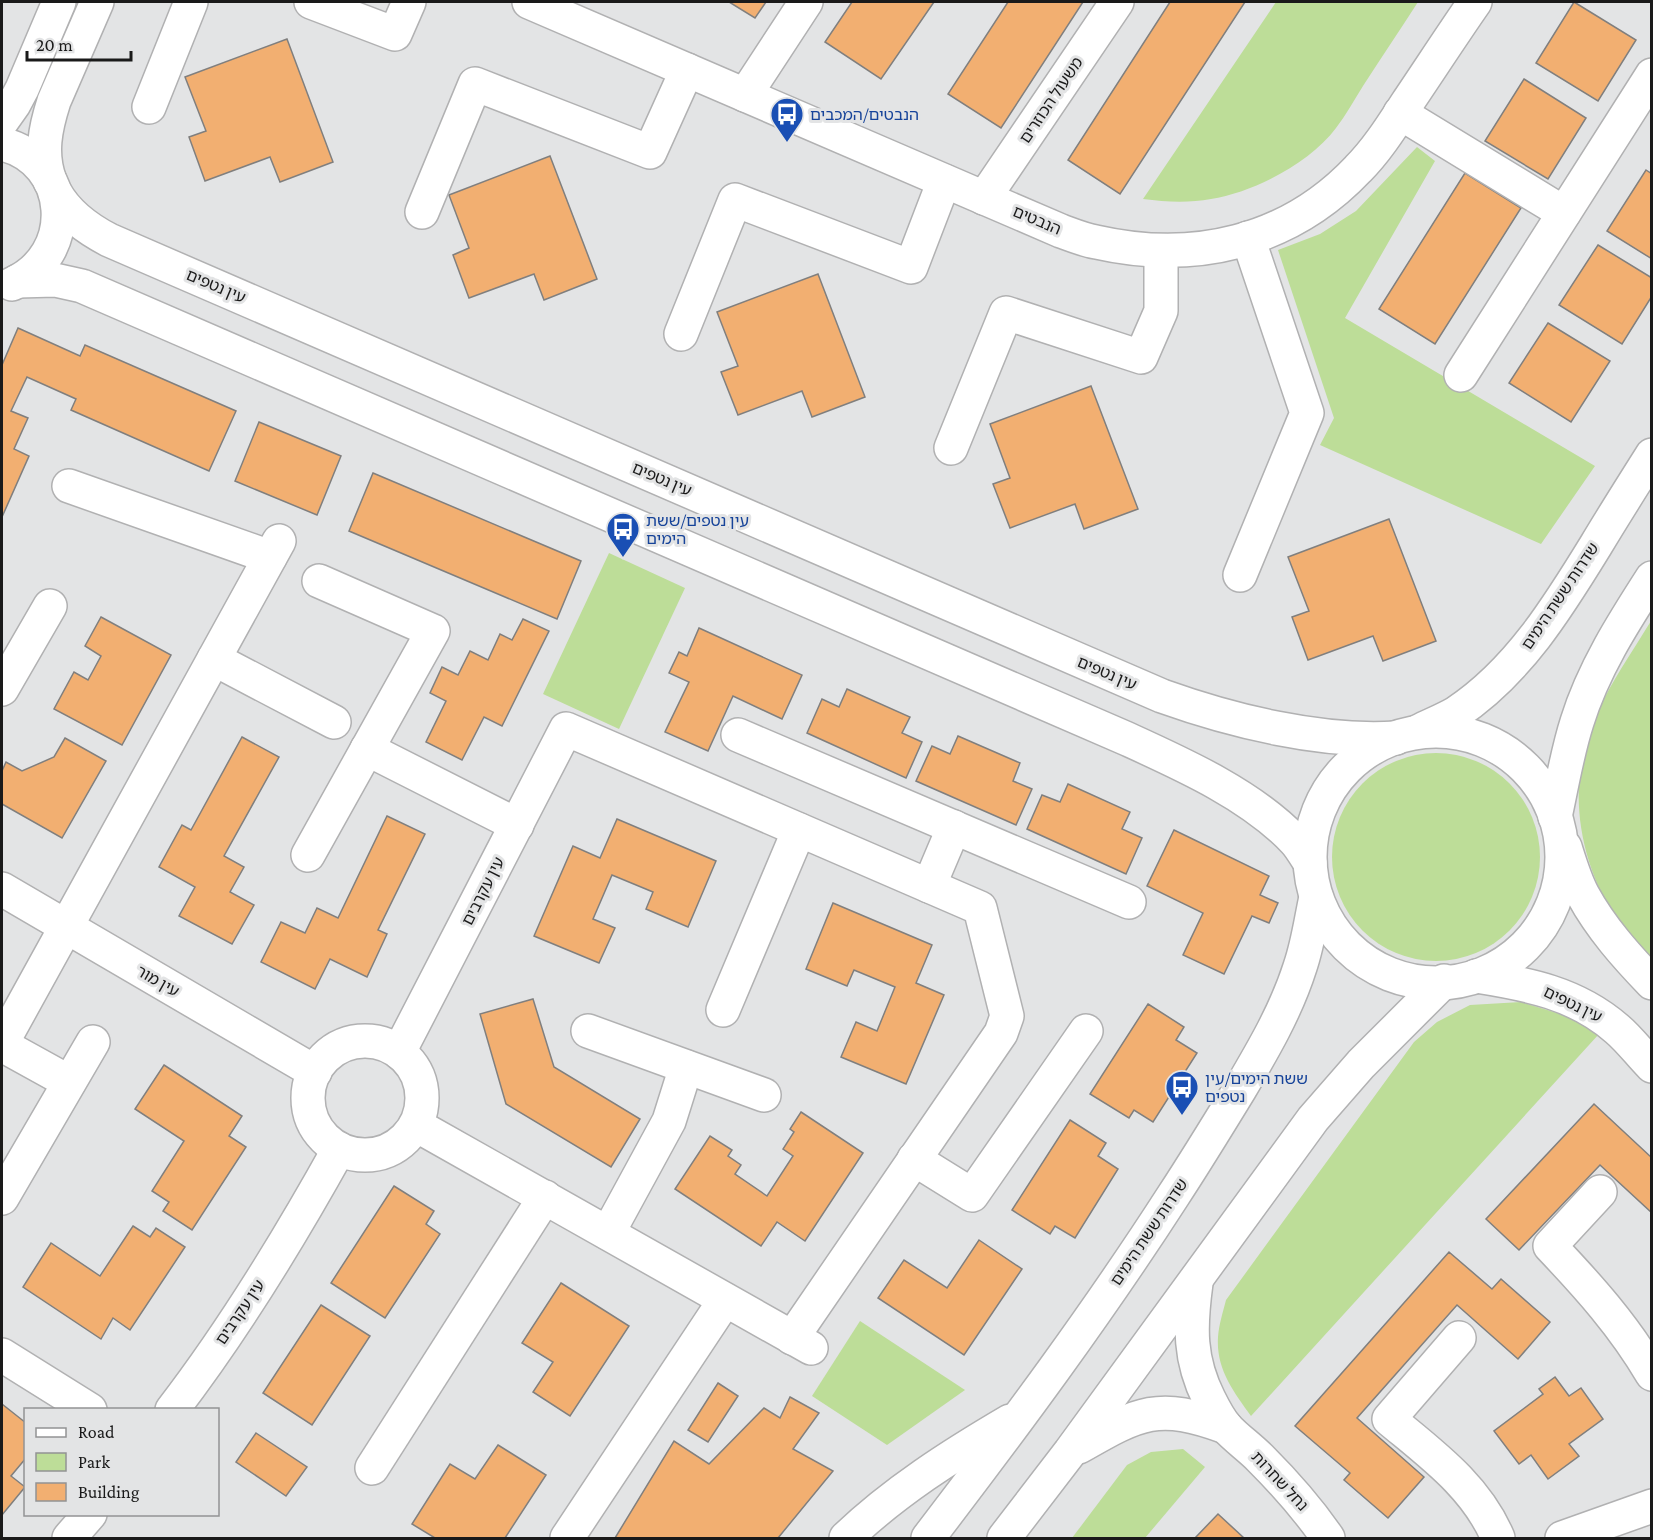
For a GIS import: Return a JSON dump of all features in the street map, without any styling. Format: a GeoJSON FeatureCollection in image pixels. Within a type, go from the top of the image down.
{"type":"FeatureCollection","features":[{"type":"Feature","properties":{"kind":"street"},"geometry":{"type":"LineString","coordinates":[[2,121],[14,104],[59,2]]}},
{"type":"Feature","properties":{"kind":"street"},"geometry":{"type":"LineString","coordinates":[[7,286],[28,275],[44,259],[55,238],[59,215],[46,169],[44,148],[49,118],[54,101],[98,2]]}},
{"type":"Feature","properties":{"kind":"street"},"geometry":{"type":"LineString","coordinates":[[150,107],[191,2]]}},
{"type":"Feature","properties":{"kind":"street"},"geometry":{"type":"LineString","coordinates":[[311,2],[395,34],[409,2]]}},
{"type":"Feature","properties":{"kind":"street","name":"הנבטים"},"geometry":{"type":"LineString","coordinates":[[528,2],[1061,231],[1093,242],[1161,251],[1196,250],[1231,244],[1266,233],[1299,217],[1331,195],[1359,168],[1386,135],[1475,2]]}},
{"type":"Feature","properties":{"kind":"street"},"geometry":{"type":"LineString","coordinates":[[745,95],[807,2]]}},
{"type":"Feature","properties":{"kind":"street","name":"משעול הכוזרים"},"geometry":{"type":"LineString","coordinates":[[984,198],[1117,2]]}},
{"type":"Feature","properties":{"kind":"street"},"geometry":{"type":"LineString","coordinates":[[422,212],[475,84],[650,152],[687,70]]}},
{"type":"Feature","properties":{"kind":"street"},"geometry":{"type":"LineString","coordinates":[[1461,375],[1652,75]]}},
{"type":"Feature","properties":{"kind":"street"},"geometry":{"type":"LineString","coordinates":[[1400,113],[1564,213]]}},
{"type":"Feature","properties":{"kind":"street","name":"עין נטפים"},"geometry":{"type":"LineString","coordinates":[[2,144],[28,156],[44,172],[64,206],[78,221],[109,240],[1141,687],[1196,707],[1272,727],[1381,739],[1435,731],[1456,733],[1494,745],[1525,768],[1548,799],[1558,827]]}},
{"type":"Feature","properties":{"kind":"street"},"geometry":{"type":"LineString","coordinates":[[681,334],[735,200],[911,267],[944,181]]}},
{"type":"Feature","properties":{"kind":"street"},"geometry":{"type":"LineString","coordinates":[[1240,575],[1307,412],[1248,238]]}},
{"type":"Feature","properties":{"kind":"street"},"geometry":{"type":"LineString","coordinates":[[951,448],[1006,313],[1141,357],[1161,310],[1161,251]]}},
{"type":"Feature","properties":{"kind":"street"},"geometry":{"type":"LineString","coordinates":[[7,286],[55,280],[82,286],[1125,738],[1190,769],[1258,809],[1296,841],[1310,863],[1316,897],[1324,914],[1346,946],[1377,968],[1415,981],[1456,981],[1494,968],[1525,946],[1548,914],[1560,877],[1562,857],[1558,827],[1571,742],[1594,678],[1616,636],[1652,578]]}},
{"type":"Feature","properties":{"kind":"street","name":"שדרות ששת הימים"},"geometry":{"type":"LineString","coordinates":[[1310,863],[1311,836],[1316,817],[1324,799],[1346,768],[1377,745],[1454,714],[1488,687],[1520,655],[1564,595],[1652,455]]}},
{"type":"Feature","properties":{"kind":"street"},"geometry":{"type":"LineString","coordinates":[[69,486],[274,549],[2,1044],[69,1082]]}},
{"type":"Feature","properties":{"kind":"street"},"geometry":{"type":"LineString","coordinates":[[308,855],[433,632],[319,581]]}},
{"type":"Feature","properties":{"kind":"street"},"geometry":{"type":"LineString","coordinates":[[2,689],[50,606]]}},
{"type":"Feature","properties":{"kind":"street"},"geometry":{"type":"LineString","coordinates":[[214,659],[334,722]]}},
{"type":"Feature","properties":{"kind":"street","name":"עין עקרבים"},"geometry":{"type":"LineString","coordinates":[[399,1052],[566,729],[799,830]]}},
{"type":"Feature","properties":{"kind":"street"},"geometry":{"type":"LineString","coordinates":[[738,735],[1129,902]]}},
{"type":"Feature","properties":{"kind":"street"},"geometry":{"type":"LineString","coordinates":[[367,749],[517,825]]}},
{"type":"Feature","properties":{"kind":"street"},"geometry":{"type":"LineString","coordinates":[[929,886],[954,827]]}},
{"type":"Feature","properties":{"kind":"street"},"geometry":{"type":"LineString","coordinates":[[1558,827],[1578,883],[1591,908],[1611,937],[1652,983]]}},
{"type":"Feature","properties":{"kind":"street"},"geometry":{"type":"LineString","coordinates":[[416,1125],[802,1343],[914,1159],[1000,1033],[1007,1016],[980,908],[799,830],[723,1010]]}},
{"type":"Feature","properties":{"kind":"street","name":"עין מור"},"geometry":{"type":"LineString","coordinates":[[2,889],[315,1072]]}},
{"type":"Feature","properties":{"kind":"street","name":"שדרות ששת הימים"},"geometry":{"type":"LineString","coordinates":[[927,1539],[1091,1318],[1163,1212],[1261,1053],[1284,1010],[1297,977],[1307,943],[1316,897]]}},
{"type":"Feature","properties":{"kind":"street","name":"עין נטפים"},"geometry":{"type":"LineString","coordinates":[[1476,976],[1522,983],[1556,993],[1581,1005],[1605,1019],[1618,1030],[1652,1066]]}},
{"type":"Feature","properties":{"kind":"street"},"geometry":{"type":"LineString","coordinates":[[1004,1539],[1298,1139],[1361,1064],[1444,981]]}},
{"type":"Feature","properties":{"kind":"street"},"geometry":{"type":"LineString","coordinates":[[588,1031],[764,1095]]}},
{"type":"Feature","properties":{"kind":"street"},"geometry":{"type":"LineString","coordinates":[[914,1159],[972,1195],[1086,1031]]}},
{"type":"Feature","properties":{"kind":"street"},"geometry":{"type":"LineString","coordinates":[[365,1041],[383,1044],[399,1052],[416,1072],[422,1089],[422,1107],[411,1132],[399,1144],[375,1155],[356,1155],[331,1144],[319,1132],[309,1107],[309,1089],[315,1072],[325,1058],[331,1052],[348,1044],[365,1041]]}},
{"type":"Feature","properties":{"kind":"street"},"geometry":{"type":"LineString","coordinates":[[2,1198],[93,1042]]}},
{"type":"Feature","properties":{"kind":"street"},"geometry":{"type":"LineString","coordinates":[[608,1233],[669,1121],[686,1067]]}},
{"type":"Feature","properties":{"kind":"street","name":"עין עקרבים"},"geometry":{"type":"LineString","coordinates":[[173,1408],[262,1279],[302,1215],[339,1149]]}},
{"type":"Feature","properties":{"kind":"street"},"geometry":{"type":"LineString","coordinates":[[1600,1192],[1550,1246],[1585,1282],[1615,1319],[1652,1374]]}},
{"type":"Feature","properties":{"kind":"street"},"geometry":{"type":"LineString","coordinates":[[372,1468],[544,1197]]}},
{"type":"Feature","properties":{"kind":"street","name":"נחל שחרות"},"geometry":{"type":"LineString","coordinates":[[1196,1280],[1191,1322],[1193,1354],[1203,1387],[1226,1427],[1288,1487],[1328,1539]]}},
{"type":"Feature","properties":{"kind":"street"},"geometry":{"type":"LineString","coordinates":[[567,1539],[725,1300]]}},
{"type":"Feature","properties":{"kind":"street"},"geometry":{"type":"LineString","coordinates":[[1459,1338],[1389,1419],[1455,1475],[1481,1508],[1497,1539]]}},
{"type":"Feature","properties":{"kind":"street"},"geometry":{"type":"LineString","coordinates":[[2,1355],[87,1408]]}},
{"type":"Feature","properties":{"kind":"street","name":"נחל שחרות"},"geometry":{"type":"LineString","coordinates":[[1070,1452],[1122,1423],[1145,1415],[1158,1413],[1188,1415],[1226,1427]]}},
{"type":"Feature","properties":{"kind":"street"},"geometry":{"type":"LineString","coordinates":[[846,1539],[875,1512],[920,1479],[969,1445],[1022,1414]]}},
{"type":"Feature","properties":{"kind":"street"},"geometry":{"type":"LineString","coordinates":[[1562,1539],[1652,1506]]}},
{"type":"Feature","properties":{"kind":"street"},"geometry":{"type":"LineString","coordinates":[[69,1539],[89,1516]]}},
{"type":"Feature","properties":{"kind":"green space"},"geometry":{"type":"Polygon","coordinates":[[[1276,2],[1418,2],[1336,128],[1312,153],[1263,183],[1228,195],[1186,202],[1143,199],[1276,2]]]}},
{"type":"Feature","properties":{"kind":"green space"},"geometry":{"type":"Polygon","coordinates":[[[1417,147],[1435,161],[1345,318],[1595,466],[1541,544],[1320,445],[1334,418],[1278,250],[1320,234],[1356,211],[1417,147]]]}},
{"type":"Feature","properties":{"kind":"green space"},"geometry":{"type":"Polygon","coordinates":[[[609,553],[685,588],[619,729],[543,694],[609,553]]]}},
{"type":"Feature","properties":{"kind":"green space"},"geometry":{"type":"Polygon","coordinates":[[[1651,621],[1651,962],[1616,920],[1592,872],[1580,820],[1579,794],[1586,741],[1596,715],[1651,621]]]}},
{"type":"Feature","properties":{"kind":"green space"},"geometry":{"type":"Polygon","coordinates":[[[1426,753],[1446,753],[1466,757],[1485,765],[1510,783],[1523,799],[1532,817],[1540,847],[1536,887],[1532,897],[1523,915],[1510,931],[1494,944],[1466,957],[1446,961],[1426,961],[1406,957],[1387,949],[1370,938],[1355,923],[1336,887],[1332,867],[1332,847],[1336,827],[1344,808],[1355,791],[1370,776],[1406,757],[1426,753]]]}},
{"type":"Feature","properties":{"kind":"green space"},"geometry":{"type":"Polygon","coordinates":[[[1521,1002],[1564,1015],[1599,1034],[1251,1416],[1227,1379],[1220,1359],[1218,1337],[1226,1300],[1414,1042],[1437,1022],[1470,1005],[1521,1002]]]}},
{"type":"Feature","properties":{"kind":"green space"},"geometry":{"type":"Polygon","coordinates":[[[860,1321],[965,1390],[887,1445],[812,1396],[860,1321]]]}},
{"type":"Feature","properties":{"kind":"green space"},"geometry":{"type":"Polygon","coordinates":[[[1183,1449],[1205,1467],[1145,1538],[1072,1538],[1127,1465],[1151,1452],[1183,1449]]]}},
{"type":"Feature","properties":{"kind":"building"},"geometry":{"type":"Polygon","coordinates":[[[729,2],[766,2],[755,18],[729,2]]]}},
{"type":"Feature","properties":{"kind":"building"},"geometry":{"type":"Polygon","coordinates":[[[852,2],[934,2],[881,79],[825,42],[852,2]]]}},
{"type":"Feature","properties":{"kind":"building"},"geometry":{"type":"Polygon","coordinates":[[[1008,2],[1083,2],[1001,128],[948,94],[1008,2]]]}},
{"type":"Feature","properties":{"kind":"building"},"geometry":{"type":"Polygon","coordinates":[[[1170,2],[1245,2],[1120,194],[1068,160],[1170,2]]]}},
{"type":"Feature","properties":{"kind":"building"},"geometry":{"type":"Polygon","coordinates":[[[1574,2],[1636,40],[1598,101],[1536,63],[1574,2]]]}},
{"type":"Feature","properties":{"kind":"building"},"geometry":{"type":"Polygon","coordinates":[[[287,39],[333,162],[280,182],[270,157],[205,181],[189,137],[206,131],[185,77],[287,39]]]}},
{"type":"Feature","properties":{"kind":"building"},"geometry":{"type":"Polygon","coordinates":[[[1524,79],[1586,118],[1548,179],[1485,141],[1524,79]]]}},
{"type":"Feature","properties":{"kind":"building"},"geometry":{"type":"Polygon","coordinates":[[[550,156],[597,279],[544,300],[534,274],[469,298],[453,255],[469,248],[449,195],[550,156]]]}},
{"type":"Feature","properties":{"kind":"building"},"geometry":{"type":"Polygon","coordinates":[[[1646,170],[1652,174],[1652,259],[1607,231],[1646,170]]]}},
{"type":"Feature","properties":{"kind":"building"},"geometry":{"type":"Polygon","coordinates":[[[1465,173],[1521,208],[1435,344],[1379,309],[1465,173]]]}},
{"type":"Feature","properties":{"kind":"building"},"geometry":{"type":"Polygon","coordinates":[[[1598,245],[1652,278],[1652,296],[1622,344],[1559,305],[1598,245]]]}},
{"type":"Feature","properties":{"kind":"building"},"geometry":{"type":"Polygon","coordinates":[[[818,274],[865,397],[812,417],[802,391],[738,415],[721,372],[738,366],[717,312],[818,274]]]}},
{"type":"Feature","properties":{"kind":"building"},"geometry":{"type":"Polygon","coordinates":[[[1548,323],[1610,361],[1571,422],[1509,383],[1548,323]]]}},
{"type":"Feature","properties":{"kind":"building"},"geometry":{"type":"Polygon","coordinates":[[[18,328],[80,356],[85,345],[236,411],[209,471],[71,410],[76,399],[27,377],[11,411],[28,418],[14,449],[29,456],[2,517],[2,365],[18,328]]]}},
{"type":"Feature","properties":{"kind":"building"},"geometry":{"type":"Polygon","coordinates":[[[1091,386],[1138,509],[1084,529],[1075,504],[1010,528],[993,484],[1010,478],[990,424],[1091,386]]]}},
{"type":"Feature","properties":{"kind":"building"},"geometry":{"type":"Polygon","coordinates":[[[259,422],[341,456],[317,515],[235,481],[259,422]]]}},
{"type":"Feature","properties":{"kind":"building"},"geometry":{"type":"Polygon","coordinates":[[[373,473],[581,561],[557,619],[349,531],[373,473]]]}},
{"type":"Feature","properties":{"kind":"building"},"geometry":{"type":"Polygon","coordinates":[[[1389,519],[1436,641],[1383,661],[1373,636],[1308,660],[1292,617],[1309,611],[1288,557],[1389,519]]]}},
{"type":"Feature","properties":{"kind":"building"},"geometry":{"type":"Polygon","coordinates":[[[101,617],[171,655],[122,745],[54,709],[74,672],[88,680],[101,656],[85,646],[101,617]]]}},
{"type":"Feature","properties":{"kind":"building"},"geometry":{"type":"Polygon","coordinates":[[[523,619],[549,631],[502,726],[484,717],[462,760],[426,742],[446,701],[430,693],[442,667],[458,675],[470,651],[488,660],[500,634],[512,640],[523,619]]]}},
{"type":"Feature","properties":{"kind":"building"},"geometry":{"type":"Polygon","coordinates":[[[699,628],[802,675],[782,719],[733,696],[708,751],[665,732],[689,682],[669,673],[679,652],[687,656],[699,628]]]}},
{"type":"Feature","properties":{"kind":"building"},"geometry":{"type":"Polygon","coordinates":[[[847,689],[910,717],[902,733],[922,742],[906,778],[807,733],[822,699],[839,707],[847,689]]]}},
{"type":"Feature","properties":{"kind":"building"},"geometry":{"type":"Polygon","coordinates":[[[958,736],[1020,763],[1013,781],[1032,789],[1016,825],[916,781],[932,746],[950,754],[958,736]]]}},
{"type":"Feature","properties":{"kind":"building"},"geometry":{"type":"Polygon","coordinates":[[[242,737],[279,757],[224,856],[244,867],[230,892],[254,905],[232,944],[179,916],[195,887],[159,867],[182,825],[191,830],[242,737]]]}},
{"type":"Feature","properties":{"kind":"building"},"geometry":{"type":"Polygon","coordinates":[[[65,738],[106,761],[62,838],[2,804],[2,771],[6,762],[22,771],[54,757],[65,738]]]}},
{"type":"Feature","properties":{"kind":"building"},"geometry":{"type":"Polygon","coordinates":[[[1068,784],[1130,812],[1122,829],[1142,838],[1126,874],[1027,829],[1042,795],[1060,802],[1068,784]]]}},
{"type":"Feature","properties":{"kind":"building"},"geometry":{"type":"Polygon","coordinates":[[[387,816],[425,834],[378,930],[387,934],[367,977],[330,959],[315,989],[261,962],[281,922],[305,933],[317,908],[338,918],[387,816]]]}},
{"type":"Feature","properties":{"kind":"building"},"geometry":{"type":"Polygon","coordinates":[[[617,819],[716,861],[688,927],[646,909],[653,892],[612,875],[593,919],[615,928],[599,963],[534,936],[573,846],[600,858],[617,819]]]}},
{"type":"Feature","properties":{"kind":"building"},"geometry":{"type":"Polygon","coordinates":[[[1174,830],[1269,876],[1260,895],[1278,903],[1269,923],[1252,916],[1224,974],[1183,955],[1203,913],[1147,886],[1174,830]]]}},
{"type":"Feature","properties":{"kind":"building"},"geometry":{"type":"Polygon","coordinates":[[[833,903],[932,945],[916,983],[944,995],[906,1084],[841,1057],[856,1022],[877,1031],[895,987],[854,970],[847,986],[806,969],[833,903]]]}},
{"type":"Feature","properties":{"kind":"building"},"geometry":{"type":"Polygon","coordinates":[[[533,999],[554,1067],[640,1119],[611,1167],[506,1104],[480,1014],[533,999]]]}},
{"type":"Feature","properties":{"kind":"building"},"geometry":{"type":"Polygon","coordinates":[[[1148,1004],[1184,1027],[1176,1040],[1197,1053],[1153,1122],[1134,1110],[1129,1118],[1090,1094],[1148,1004]]]}},
{"type":"Feature","properties":{"kind":"building"},"geometry":{"type":"Polygon","coordinates":[[[164,1065],[242,1116],[229,1136],[246,1147],[192,1230],[163,1211],[169,1202],[152,1191],[184,1141],[135,1109],[164,1065]]]}},
{"type":"Feature","properties":{"kind":"building"},"geometry":{"type":"Polygon","coordinates":[[[1594,1104],[1652,1158],[1652,1213],[1600,1165],[1519,1250],[1486,1219],[1594,1104]]]}},
{"type":"Feature","properties":{"kind":"building"},"geometry":{"type":"Polygon","coordinates":[[[801,1112],[863,1153],[805,1241],[777,1222],[761,1246],[675,1189],[710,1136],[732,1150],[728,1156],[741,1165],[735,1174],[767,1196],[793,1156],[783,1149],[794,1132],[790,1129],[801,1112]]]}},
{"type":"Feature","properties":{"kind":"building"},"geometry":{"type":"Polygon","coordinates":[[[1070,1120],[1106,1143],[1098,1156],[1118,1169],[1075,1238],[1055,1226],[1050,1234],[1012,1210],[1070,1120]]]}},
{"type":"Feature","properties":{"kind":"building"},"geometry":{"type":"Polygon","coordinates":[[[394,1186],[434,1211],[426,1224],[440,1234],[385,1318],[331,1283],[394,1186]]]}},
{"type":"Feature","properties":{"kind":"building"},"geometry":{"type":"Polygon","coordinates":[[[133,1226],[150,1237],[156,1228],[185,1247],[130,1330],[113,1318],[101,1339],[23,1287],[51,1243],[100,1276],[133,1226]]]}},
{"type":"Feature","properties":{"kind":"building"},"geometry":{"type":"Polygon","coordinates":[[[979,1240],[1022,1269],[964,1355],[878,1298],[904,1260],[947,1288],[979,1240]]]}},
{"type":"Feature","properties":{"kind":"building"},"geometry":{"type":"Polygon","coordinates":[[[1449,1252],[1492,1289],[1501,1279],[1550,1322],[1518,1359],[1457,1305],[1357,1418],[1424,1477],[1388,1518],[1344,1480],[1350,1473],[1295,1426],[1449,1252]]]}},
{"type":"Feature","properties":{"kind":"building"},"geometry":{"type":"Polygon","coordinates":[[[561,1283],[629,1326],[570,1416],[533,1392],[553,1362],[522,1343],[561,1283]]]}},
{"type":"Feature","properties":{"kind":"building"},"geometry":{"type":"Polygon","coordinates":[[[321,1305],[370,1336],[312,1425],[263,1393],[321,1305]]]}},
{"type":"Feature","properties":{"kind":"building"},"geometry":{"type":"Polygon","coordinates":[[[1555,1377],[1569,1396],[1581,1388],[1603,1419],[1569,1444],[1579,1456],[1548,1479],[1531,1455],[1519,1464],[1494,1431],[1543,1394],[1539,1389],[1555,1377]]]}},
{"type":"Feature","properties":{"kind":"building"},"geometry":{"type":"Polygon","coordinates":[[[718,1383],[738,1396],[708,1442],[688,1430],[718,1383]]]}},
{"type":"Feature","properties":{"kind":"building"},"geometry":{"type":"Polygon","coordinates":[[[790,1397],[819,1413],[793,1449],[833,1471],[778,1538],[615,1538],[674,1441],[709,1464],[764,1408],[780,1418],[790,1397]]]}},
{"type":"Feature","properties":{"kind":"building"},"geometry":{"type":"Polygon","coordinates":[[[2,1404],[24,1421],[24,1460],[11,1476],[24,1488],[2,1515],[2,1404]]]}},
{"type":"Feature","properties":{"kind":"building"},"geometry":{"type":"Polygon","coordinates":[[[256,1433],[307,1467],[286,1496],[236,1462],[256,1433]]]}},
{"type":"Feature","properties":{"kind":"building"},"geometry":{"type":"Polygon","coordinates":[[[498,1445],[546,1475],[505,1538],[435,1538],[412,1524],[450,1464],[475,1479],[498,1445]]]}},
{"type":"Feature","properties":{"kind":"building"},"geometry":{"type":"Polygon","coordinates":[[[1218,1514],[1244,1538],[1195,1538],[1218,1514]]]}},
{"type":"Feature","properties":{"kind":"place","name":"הנבטים/המכבים"},"geometry":{"type":"Point","coordinates":[787,143]}},
{"type":"Feature","properties":{"kind":"place","name":"עין נטפים/ששת הימים"},"geometry":{"type":"Point","coordinates":[623,558]}},
{"type":"Feature","properties":{"kind":"place","name":"ששת הימים/עין נטפים"},"geometry":{"type":"Point","coordinates":[1182,1116]}}]}
